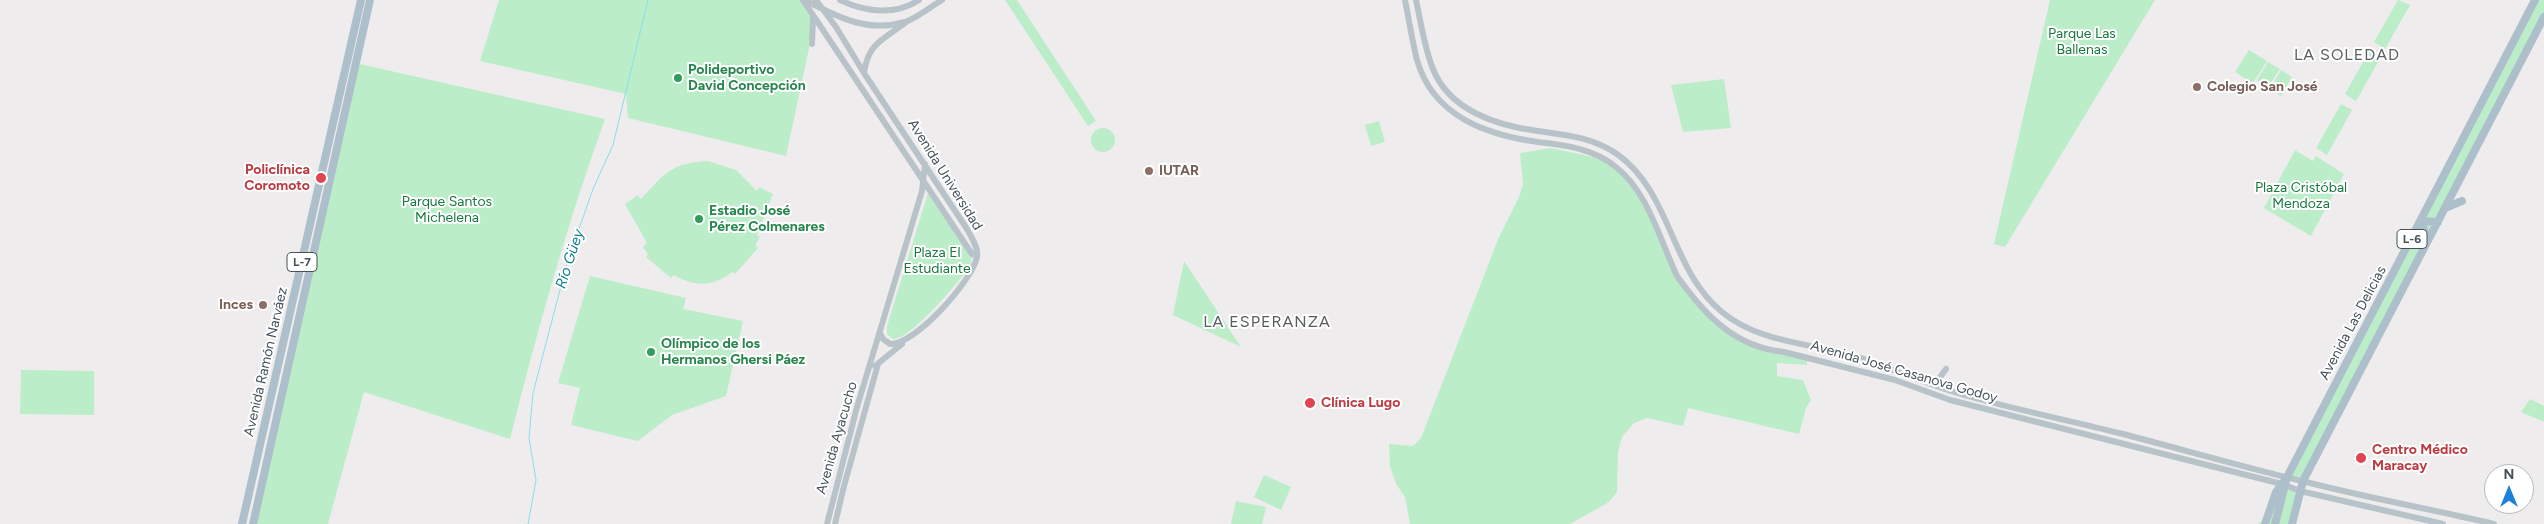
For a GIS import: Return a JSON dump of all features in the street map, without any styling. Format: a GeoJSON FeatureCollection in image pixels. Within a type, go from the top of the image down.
{"type":"FeatureCollection","features":[{"type":"Feature","properties":{"kind":"main road","name":"Avenida Ramón Narváez"},"geometry":{"type":"LineString","coordinates":[[242,524],[361,0]]}},
{"type":"Feature","properties":{"kind":"main road","name":"Avenida Ramón Narváez"},"geometry":{"type":"LineString","coordinates":[[253,524],[370,0]]}},
{"type":"Feature","properties":{"kind":"main road","name":"Avenida Las Delicias"},"geometry":{"type":"LineString","coordinates":[[2283,484],[2421,220],[2439,190],[2535,0]]}},
{"type":"Feature","properties":{"kind":"main road","name":"Avenida Las Delicias"},"geometry":{"type":"LineString","coordinates":[[2292,524],[2303,482],[2544,17]]}},
{"type":"Feature","properties":{"kind":"main road"},"geometry":{"type":"LineString","coordinates":[[2439,190],[2437,198],[2442,202],[2450,198]]}},
{"type":"Feature","properties":{"kind":"main road"},"geometry":{"type":"LineString","coordinates":[[2438,222],[2432,217],[2430,210],[2439,190]]}},
{"type":"Feature","properties":{"kind":"main road"},"geometry":{"type":"LineString","coordinates":[[2445,208],[2462,201]]}},
{"type":"Feature","properties":{"kind":"main road"},"geometry":{"type":"LineString","coordinates":[[2403,290],[2403,282],[2423,241],[2425,232],[2421,220],[2438,222]]}},
{"type":"Feature","properties":{"kind":"main road"},"geometry":{"type":"LineString","coordinates":[[2413,236],[2420,235],[2423,241]]}},
{"type":"Feature","properties":{"kind":"main road"},"geometry":{"type":"LineString","coordinates":[[2265,524],[2283,484]]}},
{"type":"Feature","properties":{"kind":"main road"},"geometry":{"type":"LineString","coordinates":[[2275,524],[2283,484]]}},
{"type":"Feature","properties":{"kind":"street"},"geometry":{"type":"LineString","coordinates":[[804,0],[865,26],[884,26],[906,22]]}},
{"type":"Feature","properties":{"kind":"street","name":"Avenida Universidad"},"geometry":{"type":"LineString","coordinates":[[804,0],[972,254],[977,256]]}},
{"type":"Feature","properties":{"kind":"street","name":"Avenida Universidad"},"geometry":{"type":"LineString","coordinates":[[816,0],[836,27],[864,73],[967,229],[977,256]]}},
{"type":"Feature","properties":{"kind":"street"},"geometry":{"type":"LineString","coordinates":[[840,0],[862,9],[888,11],[919,0]]}},
{"type":"Feature","properties":{"kind":"street"},"geometry":{"type":"LineString","coordinates":[[864,73],[866,57],[872,47],[906,22],[942,0]]}},
{"type":"Feature","properties":{"kind":"street","name":"Avenida José Casanova Godoy"},"geometry":{"type":"LineString","coordinates":[[1405,0],[1420,68],[1431,89],[1449,110],[1493,133],[1576,147],[1599,156],[1617,167],[1634,184],[1677,276],[1712,320],[1737,339],[1769,350],[1784,352],[1895,380],[1950,400],[2283,484],[2300,491],[2443,524]]}},
{"type":"Feature","properties":{"kind":"street","name":"Avenida José Casanova Godoy"},"geometry":{"type":"LineString","coordinates":[[1416,0],[1431,66],[1437,79],[1449,94],[1473,112],[1495,123],[1515,128],[1570,134],[1597,143],[1618,155],[1638,172],[1652,192],[1692,279],[1722,312],[1757,333],[1857,357],[1927,382],[2303,482],[2494,524]]}},
{"type":"Feature","properties":{"kind":"street"},"geometry":{"type":"LineString","coordinates":[[812,44],[814,16]]}},
{"type":"Feature","properties":{"kind":"street"},"geometry":{"type":"LineString","coordinates":[[869,370],[923,180],[925,164]]}},
{"type":"Feature","properties":{"kind":"street","name":"Avenida Ayacucho"},"geometry":{"type":"LineString","coordinates":[[827,524],[836,484],[869,370],[907,340],[966,282],[977,256]]}},
{"type":"Feature","properties":{"kind":"street"},"geometry":{"type":"LineString","coordinates":[[880,333],[883,340],[890,344],[907,340]]}},
{"type":"Feature","properties":{"kind":"street","name":"Avenida Ayacucho"},"geometry":{"type":"LineString","coordinates":[[835,524],[878,364]]}},
{"type":"Feature","properties":{"kind":"street"},"geometry":{"type":"LineString","coordinates":[[1927,382],[1938,380],[1946,369]]}},
{"type":"Feature","properties":{"kind":"green space","name":"Polideportivo David Concepción"},"geometry":{"type":"Polygon","coordinates":[[[499,0],[801,0],[815,20],[786,156],[628,118],[626,94],[480,61],[499,0]]]}},
{"type":"Feature","properties":{"kind":"green space"},"geometry":{"type":"Polygon","coordinates":[[[1005,0],[1017,0],[1096,121],[1088,126],[1005,0]]]}},
{"type":"Feature","properties":{"kind":"green space","name":"Parque Las Ballenas"},"geometry":{"type":"Polygon","coordinates":[[[2050,0],[2155,0],[2005,247],[1994,244],[2050,0]]]}},
{"type":"Feature","properties":{"kind":"green space"},"geometry":{"type":"Polygon","coordinates":[[[2398,0],[2410,5],[2385,49],[2374,42],[2398,0]]]}},
{"type":"Feature","properties":{"kind":"green space"},"geometry":{"type":"Polygon","coordinates":[[[2536,0],[2544,0],[2544,15],[2450,199],[2423,242],[2303,481],[2287,477],[2430,210],[2536,0]]]}},
{"type":"Feature","properties":{"kind":"green space"},"geometry":{"type":"Polygon","coordinates":[[[2249,50],[2267,61],[2253,83],[2235,72],[2249,50]]]}},
{"type":"Feature","properties":{"kind":"green space"},"geometry":{"type":"Polygon","coordinates":[[[2370,50],[2381,57],[2356,101],[2345,94],[2370,50]]]}},
{"type":"Feature","properties":{"kind":"green space"},"geometry":{"type":"Polygon","coordinates":[[[2268,62],[2280,69],[2268,87],[2257,80],[2268,62]]]}},
{"type":"Feature","properties":{"kind":"green space","name":"Parque Santos Michelena"},"geometry":{"type":"Polygon","coordinates":[[[355,63],[605,119],[553,278],[510,439],[364,392],[328,524],[255,524],[355,63]]]}},
{"type":"Feature","properties":{"kind":"green space"},"geometry":{"type":"Polygon","coordinates":[[[2281,70],[2292,77],[2281,96],[2270,89],[2281,70]]]}},
{"type":"Feature","properties":{"kind":"green space"},"geometry":{"type":"Polygon","coordinates":[[[1724,79],[1731,128],[1683,132],[1671,85],[1724,79]]]}},
{"type":"Feature","properties":{"kind":"green space"},"geometry":{"type":"Polygon","coordinates":[[[2341,104],[2352,110],[2327,155],[2316,148],[2341,104]]]}},
{"type":"Feature","properties":{"kind":"green space"},"geometry":{"type":"Polygon","coordinates":[[[1379,121],[1385,142],[1371,146],[1365,125],[1379,121]]]}},
{"type":"Feature","properties":{"kind":"green space"},"geometry":{"type":"Polygon","coordinates":[[[1103,128],[1111,132],[1115,140],[1111,148],[1103,152],[1095,148],[1091,140],[1095,132],[1103,128]]]}},
{"type":"Feature","properties":{"kind":"green space"},"geometry":{"type":"Polygon","coordinates":[[[1551,148],[1598,158],[1617,167],[1634,184],[1677,276],[1712,320],[1737,339],[1807,357],[1807,365],[1777,363],[1777,376],[1803,380],[1811,400],[1806,408],[1799,434],[1688,408],[1683,426],[1647,418],[1634,423],[1622,437],[1618,452],[1617,492],[1609,502],[1570,524],[1410,524],[1405,497],[1396,484],[1390,466],[1389,444],[1413,446],[1421,438],[1499,237],[1519,197],[1523,184],[1520,153],[1551,148]]]}},
{"type":"Feature","properties":{"kind":"green space","name":"Plaza Cristóbal Mendoza"},"geometry":{"type":"Polygon","coordinates":[[[2295,150],[2313,161],[2316,156],[2344,174],[2311,236],[2264,208],[2295,150]]]}},
{"type":"Feature","properties":{"kind":"green space","name":"Estadio José Pérez Colmenares"},"geometry":{"type":"Polygon","coordinates":[[[708,161],[736,170],[757,191],[759,187],[773,194],[757,235],[760,237],[755,245],[758,248],[735,274],[732,272],[711,283],[703,284],[689,282],[674,275],[671,278],[646,257],[648,254],[643,247],[647,243],[625,204],[638,195],[641,199],[656,182],[677,167],[708,161]]]}},
{"type":"Feature","properties":{"kind":"green space","name":"Plaza El Estudiante"},"geometry":{"type":"Polygon","coordinates":[[[928,193],[972,257],[970,266],[922,321],[901,337],[893,339],[887,334],[887,326],[928,193]]]}},
{"type":"Feature","properties":{"kind":"green space"},"geometry":{"type":"Polygon","coordinates":[[[1184,261],[1241,347],[1173,315],[1184,261]]]}},
{"type":"Feature","properties":{"kind":"green space","name":"Olímpico de los Hermanos Ghersi Páez"},"geometry":{"type":"Polygon","coordinates":[[[590,276],[686,298],[683,309],[743,321],[726,396],[672,415],[638,441],[571,425],[580,388],[558,383],[590,276]]]}},
{"type":"Feature","properties":{"kind":"green space"},"geometry":{"type":"Polygon","coordinates":[[[21,370],[94,371],[94,415],[20,414],[21,370]]]}},
{"type":"Feature","properties":{"kind":"green space"},"geometry":{"type":"Polygon","coordinates":[[[2530,399],[2544,406],[2544,422],[2521,412],[2530,399]]]}},
{"type":"Feature","properties":{"kind":"green space"},"geometry":{"type":"Polygon","coordinates":[[[1264,475],[1291,487],[1281,510],[1254,497],[1264,475]]]}},
{"type":"Feature","properties":{"kind":"green space"},"geometry":{"type":"Polygon","coordinates":[[[2282,484],[2300,491],[2292,524],[2258,524],[2266,517],[2282,484]]]}},
{"type":"Feature","properties":{"kind":"green space"},"geometry":{"type":"Polygon","coordinates":[[[1236,501],[1266,507],[1262,524],[1231,524],[1236,501]]]}},
{"type":"Feature","properties":{"kind":"waterway","name":"Río Güey"},"geometry":{"type":"LineString","coordinates":[[528,524],[536,480],[529,438],[533,393],[567,263],[593,189],[613,145],[648,0]]}},
{"type":"Feature","properties":{"kind":"place","name":"Polideportivo David Concepción"},"geometry":{"type":"Point","coordinates":[678,78]}},
{"type":"Feature","properties":{"kind":"place","name":"Colegio San José"},"geometry":{"type":"Point","coordinates":[2197,87]}},
{"type":"Feature","properties":{"kind":"place","name":"IUTAR"},"geometry":{"type":"Point","coordinates":[1149,171]}},
{"type":"Feature","properties":{"kind":"place","name":"Policlínica Coromoto"},"geometry":{"type":"Point","coordinates":[321,178]}},
{"type":"Feature","properties":{"kind":"place","name":"Estadio José Pérez Colmenares"},"geometry":{"type":"Point","coordinates":[699,219]}},
{"type":"Feature","properties":{"kind":"place","name":"Inces"},"geometry":{"type":"Point","coordinates":[263,305]}},
{"type":"Feature","properties":{"kind":"place","name":"Olímpico de los Hermanos Ghersi Páez"},"geometry":{"type":"Point","coordinates":[651,352]}},
{"type":"Feature","properties":{"kind":"place","name":"Clínica Lugo"},"geometry":{"type":"Point","coordinates":[1310,403]}},
{"type":"Feature","properties":{"kind":"place","name":"Centro Médico Maracay"},"geometry":{"type":"Point","coordinates":[2361,458]}},
{"type":"Feature","properties":{"kind":"district","name":"LA SOLEDAD"},"geometry":{"type":"Point","coordinates":[2347,55]}},
{"type":"Feature","properties":{"kind":"district","name":"LA ESPERANZA"},"geometry":{"type":"Point","coordinates":[1267,322]}}]}
